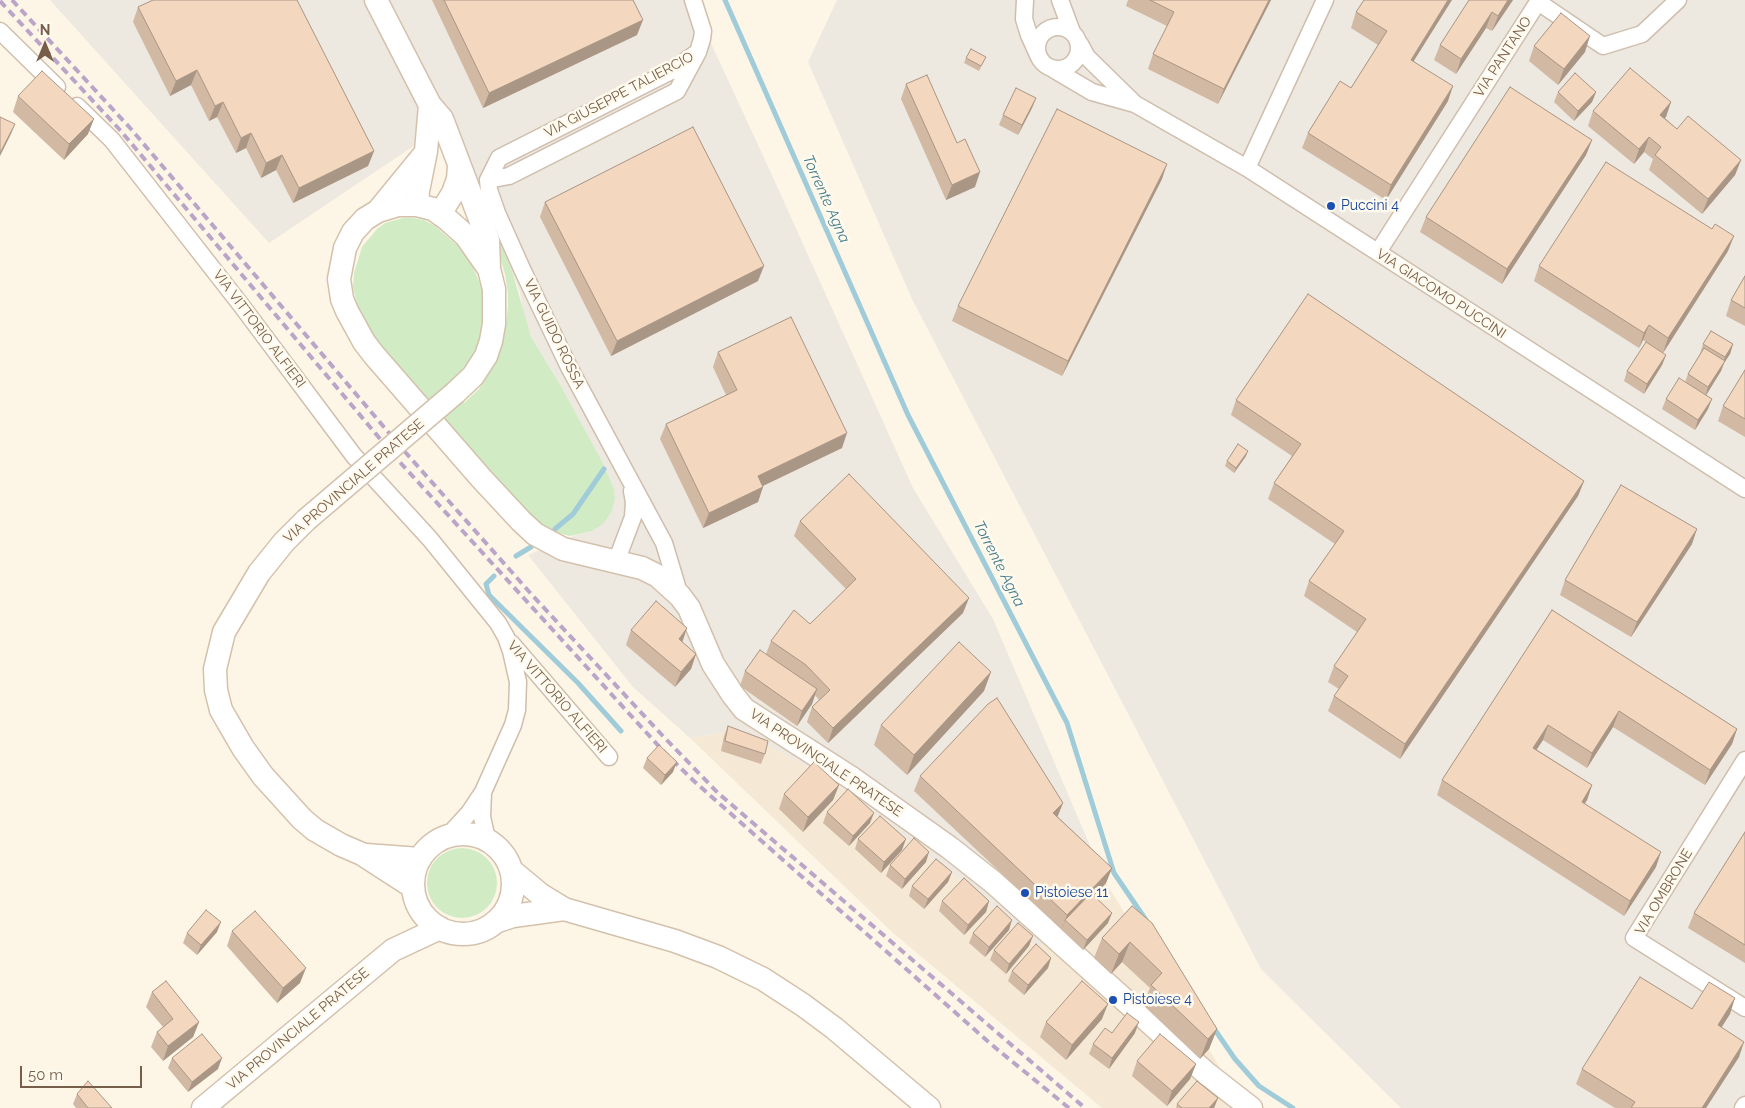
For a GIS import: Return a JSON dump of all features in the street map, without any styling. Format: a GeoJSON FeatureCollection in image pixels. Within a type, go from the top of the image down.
{"type":"FeatureCollection","features":[{"type":"Feature","properties":{"kind":"main road"},"geometry":{"type":"LineString","coordinates":[[376,0],[430,105],[442,119],[488,240],[489,270]]}},
{"type":"Feature","properties":{"kind":"main road"},"geometry":{"type":"LineString","coordinates":[[417,205],[426,151],[430,105]]}},
{"type":"Feature","properties":{"kind":"main road"},"geometry":{"type":"LineString","coordinates":[[378,210],[426,151]]}},
{"type":"Feature","properties":{"kind":"main road"},"geometry":{"type":"LineString","coordinates":[[440,214],[453,193],[458,180],[459,167]]}},
{"type":"Feature","properties":{"kind":"main road","name":"VIA PROVINCIALE PRATESE"},"geometry":{"type":"LineString","coordinates":[[413,887],[362,854],[341,846],[315,830],[302,819],[263,776],[229,726],[221,710],[216,690],[215,669],[224,632],[259,573],[284,542],[306,520],[455,393],[472,376],[486,356],[492,342],[494,289],[489,270],[466,236],[432,209],[417,205],[398,205],[378,210],[365,219],[353,232],[345,248],[340,269],[339,279],[342,300],[364,342],[494,493],[521,522],[535,534],[564,549],[642,568],[658,576],[680,596],[689,608],[713,664],[733,696],[744,709],[850,777],[950,848],[993,882],[1206,1073],[1251,1108]]}},
{"type":"Feature","properties":{"kind":"main road"},"geometry":{"type":"LineString","coordinates":[[495,922],[505,912],[511,899],[513,884],[511,870],[502,853],[486,840],[474,835],[460,834],[448,836],[437,841],[427,849],[416,868],[413,887],[415,898],[420,909],[432,923],[449,932],[469,933],[513,916],[564,908]]}},
{"type":"Feature","properties":{"kind":"main road","name":"VIA PROVINCIALE PRATESE"},"geometry":{"type":"LineString","coordinates":[[362,854],[420,859]]}},
{"type":"Feature","properties":{"kind":"main road"},"geometry":{"type":"LineString","coordinates":[[511,870],[541,895],[564,908],[675,941],[718,957],[763,979],[834,1028],[929,1108]]}},
{"type":"Feature","properties":{"kind":"main road","name":"VIA PROVINCIALE PRATESE"},"geometry":{"type":"LineString","coordinates":[[393,950],[420,909]]}},
{"type":"Feature","properties":{"kind":"main road","name":"VIA PROVINCIALE PRATESE"},"geometry":{"type":"LineString","coordinates":[[204,1108],[393,950],[440,928]]}},
{"type":"Feature","properties":{"kind":"street","name":"VIA GIUSEPPE TALIERCIO"},"geometry":{"type":"LineString","coordinates":[[488,180],[499,158],[671,71],[698,52],[703,31],[693,0]]}},
{"type":"Feature","properties":{"kind":"street"},"geometry":{"type":"LineString","coordinates":[[1025,0],[1024,18],[1029,35],[1038,55],[1042,61],[1053,69],[1060,70],[1073,64],[1078,58],[1076,38],[1066,28],[1059,27],[1046,30],[1038,42],[1038,55]]}},
{"type":"Feature","properties":{"kind":"street","name":"VIA GIACOMO PUCCINI"},"geometry":{"type":"LineString","coordinates":[[1060,0],[1076,38],[1087,57],[1134,104]]}},
{"type":"Feature","properties":{"kind":"street"},"geometry":{"type":"LineString","coordinates":[[1247,168],[1325,0]]}},
{"type":"Feature","properties":{"kind":"street","name":"VIA PANTANO"},"geometry":{"type":"LineString","coordinates":[[1378,252],[1536,1],[1603,46],[1642,34],[1678,0]]}},
{"type":"Feature","properties":{"kind":"street","name":"VIA VITTORIO ALFIERI"},"geometry":{"type":"LineString","coordinates":[[0,31],[112,140],[241,305],[354,456],[430,539],[498,624],[506,637],[609,757]]}},
{"type":"Feature","properties":{"kind":"street","name":"VIA GIACOMO PUCCINI"},"geometry":{"type":"LineString","coordinates":[[1053,69],[1092,92],[1134,104],[1247,168],[1745,489]]}},
{"type":"Feature","properties":{"kind":"street","name":"VIA GUIDO ROSSA"},"geometry":{"type":"LineString","coordinates":[[488,180],[489,190],[522,269],[569,367],[664,543],[680,596]]}},
{"type":"Feature","properties":{"kind":"street","name":"VIA GUIDO ROSSA"},"geometry":{"type":"LineString","coordinates":[[616,562],[633,517],[634,502],[631,484]]}},
{"type":"Feature","properties":{"kind":"street","name":"VIA VITTORIO ALFIERI"},"geometry":{"type":"LineString","coordinates":[[448,836],[469,813],[483,792],[513,725],[517,710],[518,682],[506,637]]}},
{"type":"Feature","properties":{"kind":"street","name":"VIA OMBRONE"},"geometry":{"type":"LineString","coordinates":[[1745,760],[1634,938],[1745,1008]]}},
{"type":"Feature","properties":{"kind":"street","name":"VIA VITTORIO ALFIERI"},"geometry":{"type":"LineString","coordinates":[[483,792],[482,817],[486,840]]}},
{"type":"Feature","properties":{"kind":"shaded area"},"geometry":{"type":"Polygon","coordinates":[[[50,0],[691,0],[913,488],[993,619],[1106,883],[1062,930],[1038,946],[971,889],[830,779],[740,730],[690,738],[633,687],[528,555],[576,535],[592,531],[612,511],[615,499],[614,489],[603,463],[561,386],[531,337],[524,317],[520,293],[462,136],[448,123],[269,243],[50,0]]]}},
{"type":"Feature","properties":{"kind":"shaded area"},"geometry":{"type":"Polygon","coordinates":[[[837,0],[1745,0],[1745,1108],[1401,1108],[1261,969],[912,299],[808,62],[837,0]]]}},
{"type":"Feature","properties":{"kind":"shaded area"},"geometry":{"type":"Polygon","coordinates":[[[740,730],[830,779],[971,889],[1106,883],[1209,1049],[1240,1108],[1102,1108],[893,933],[690,738],[740,730]]]}},
{"type":"Feature","properties":{"kind":"green space"},"geometry":{"type":"Polygon","coordinates":[[[462,136],[512,271],[531,337],[561,386],[603,463],[614,489],[615,499],[612,511],[603,524],[592,531],[570,536],[558,533],[538,522],[498,482],[407,378],[377,341],[360,315],[353,288],[354,273],[362,247],[377,229],[385,223],[403,218],[424,220],[435,226],[457,245],[473,267],[482,289],[484,313],[479,347],[462,373],[449,386],[464,403],[479,389],[488,375],[505,333],[508,294],[505,274],[497,247],[456,138],[462,136]]]}},
{"type":"Feature","properties":{"kind":"green space"},"geometry":{"type":"Polygon","coordinates":[[[469,848],[482,854],[491,863],[495,869],[497,883],[495,897],[487,908],[476,916],[455,918],[448,916],[437,908],[429,897],[427,876],[429,869],[437,858],[448,850],[469,848]]]}},
{"type":"Feature","properties":{"kind":"building"},"geometry":{"type":"Polygon","coordinates":[[[153,0],[297,0],[374,151],[299,188],[282,155],[266,163],[251,133],[241,138],[223,102],[215,106],[197,70],[176,81],[138,7],[153,0]]]}},
{"type":"Feature","properties":{"kind":"building"},"geometry":{"type":"Polygon","coordinates":[[[444,0],[633,0],[643,20],[489,93],[444,0]]]}},
{"type":"Feature","properties":{"kind":"building"},"geometry":{"type":"Polygon","coordinates":[[[1150,0],[1269,0],[1224,89],[1153,54],[1174,12],[1150,0]]]}},
{"type":"Feature","properties":{"kind":"building"},"geometry":{"type":"Polygon","coordinates":[[[1364,0],[1448,0],[1411,60],[1453,86],[1391,185],[1308,133],[1340,81],[1351,88],[1387,31],[1356,12],[1364,0]]]}},
{"type":"Feature","properties":{"kind":"building"},"geometry":{"type":"Polygon","coordinates":[[[1469,0],[1508,0],[1498,16],[1492,12],[1461,59],[1440,45],[1469,0]]]}},
{"type":"Feature","properties":{"kind":"building"},"geometry":{"type":"Polygon","coordinates":[[[1561,13],[1590,36],[1564,69],[1534,46],[1561,13]]]}},
{"type":"Feature","properties":{"kind":"building"},"geometry":{"type":"Polygon","coordinates":[[[971,49],[986,57],[981,66],[966,58],[971,49]]]}},
{"type":"Feature","properties":{"kind":"building"},"geometry":{"type":"Polygon","coordinates":[[[1630,68],[1671,102],[1660,115],[1677,129],[1688,116],[1741,160],[1708,199],[1655,155],[1661,147],[1649,137],[1639,149],[1593,111],[1630,68]]]}},
{"type":"Feature","properties":{"kind":"building"},"geometry":{"type":"Polygon","coordinates":[[[42,71],[94,119],[69,144],[18,96],[42,71]]]}},
{"type":"Feature","properties":{"kind":"building"},"geometry":{"type":"Polygon","coordinates":[[[1575,73],[1596,92],[1578,111],[1558,92],[1575,73]]]}},
{"type":"Feature","properties":{"kind":"building"},"geometry":{"type":"Polygon","coordinates":[[[927,75],[957,143],[965,139],[980,172],[952,185],[906,84],[927,75]]]}},
{"type":"Feature","properties":{"kind":"building"},"geometry":{"type":"Polygon","coordinates":[[[1510,87],[1592,140],[1507,269],[1426,217],[1510,87]]]}},
{"type":"Feature","properties":{"kind":"building"},"geometry":{"type":"Polygon","coordinates":[[[1016,88],[1036,98],[1022,125],[1003,115],[1016,88]]]}},
{"type":"Feature","properties":{"kind":"building"},"geometry":{"type":"Polygon","coordinates":[[[1057,109],[1167,164],[1068,361],[958,306],[1057,109]]]}},
{"type":"Feature","properties":{"kind":"building"},"geometry":{"type":"Polygon","coordinates":[[[0,117],[15,124],[0,153],[0,117]]]}},
{"type":"Feature","properties":{"kind":"building"},"geometry":{"type":"Polygon","coordinates":[[[693,127],[764,266],[617,341],[545,202],[693,127]]]}},
{"type":"Feature","properties":{"kind":"building"},"geometry":{"type":"Polygon","coordinates":[[[1606,162],[1712,229],[1715,224],[1734,236],[1668,338],[1649,325],[1644,333],[1539,266],[1606,162]]]}},
{"type":"Feature","properties":{"kind":"building"},"geometry":{"type":"Polygon","coordinates":[[[1745,276],[1745,308],[1731,300],[1745,276]]]}},
{"type":"Feature","properties":{"kind":"building"},"geometry":{"type":"Polygon","coordinates":[[[1308,294],[1584,481],[1405,744],[1334,696],[1348,676],[1334,666],[1366,619],[1309,581],[1344,531],[1274,483],[1301,444],[1236,400],[1308,294]]]}},
{"type":"Feature","properties":{"kind":"building"},"geometry":{"type":"Polygon","coordinates":[[[791,317],[847,433],[758,476],[763,487],[709,513],[666,424],[737,390],[718,352],[791,317]]]}},
{"type":"Feature","properties":{"kind":"building"},"geometry":{"type":"Polygon","coordinates":[[[1711,331],[1733,344],[1725,357],[1703,344],[1711,331]]]}},
{"type":"Feature","properties":{"kind":"building"},"geometry":{"type":"Polygon","coordinates":[[[1646,342],[1666,355],[1647,384],[1627,371],[1646,342]]]}},
{"type":"Feature","properties":{"kind":"building"},"geometry":{"type":"Polygon","coordinates":[[[1704,348],[1725,361],[1708,387],[1688,374],[1704,348]]]}},
{"type":"Feature","properties":{"kind":"building"},"geometry":{"type":"Polygon","coordinates":[[[1745,370],[1745,419],[1723,406],[1745,370]]]}},
{"type":"Feature","properties":{"kind":"building"},"geometry":{"type":"Polygon","coordinates":[[[1679,378],[1712,399],[1698,420],[1666,399],[1679,378]]]}},
{"type":"Feature","properties":{"kind":"building"},"geometry":{"type":"Polygon","coordinates":[[[1238,444],[1248,451],[1236,468],[1227,461],[1238,444]]]}},
{"type":"Feature","properties":{"kind":"building"},"geometry":{"type":"Polygon","coordinates":[[[849,474],[969,598],[833,728],[812,707],[830,690],[806,665],[771,641],[794,610],[810,624],[856,579],[800,521],[849,474]]]}},
{"type":"Feature","properties":{"kind":"building"},"geometry":{"type":"Polygon","coordinates":[[[1621,485],[1697,529],[1637,622],[1565,580],[1621,485]]]}},
{"type":"Feature","properties":{"kind":"building"},"geometry":{"type":"Polygon","coordinates":[[[656,601],[687,628],[679,639],[696,654],[681,672],[631,630],[656,601]]]}},
{"type":"Feature","properties":{"kind":"building"},"geometry":{"type":"Polygon","coordinates":[[[1552,610],[1737,729],[1710,770],[1619,711],[1592,753],[1548,725],[1533,748],[1592,785],[1582,802],[1661,852],[1630,901],[1442,780],[1552,610]]]}},
{"type":"Feature","properties":{"kind":"building"},"geometry":{"type":"Polygon","coordinates":[[[959,642],[991,672],[914,755],[881,725],[959,642]]]}},
{"type":"Feature","properties":{"kind":"building"},"geometry":{"type":"Polygon","coordinates":[[[760,650],[817,689],[802,711],[745,671],[760,650]]]}},
{"type":"Feature","properties":{"kind":"building"},"geometry":{"type":"Polygon","coordinates":[[[997,698],[1063,803],[1053,813],[1112,868],[1067,915],[920,776],[988,704],[997,698]]]}},
{"type":"Feature","properties":{"kind":"building"},"geometry":{"type":"Polygon","coordinates":[[[728,726],[768,741],[765,754],[725,741],[728,726]]]}},
{"type":"Feature","properties":{"kind":"building"},"geometry":{"type":"Polygon","coordinates":[[[659,745],[677,762],[665,775],[647,758],[659,745]]]}},
{"type":"Feature","properties":{"kind":"building"},"geometry":{"type":"Polygon","coordinates":[[[814,762],[839,785],[808,817],[784,794],[814,762]]]}},
{"type":"Feature","properties":{"kind":"building"},"geometry":{"type":"Polygon","coordinates":[[[848,789],[874,813],[853,836],[827,812],[848,789]]]}},
{"type":"Feature","properties":{"kind":"building"},"geometry":{"type":"Polygon","coordinates":[[[880,816],[906,839],[884,862],[858,839],[880,816]]]}},
{"type":"Feature","properties":{"kind":"building"},"geometry":{"type":"Polygon","coordinates":[[[1745,832],[1745,945],[1694,913],[1745,832]]]}},
{"type":"Feature","properties":{"kind":"building"},"geometry":{"type":"Polygon","coordinates":[[[914,838],[929,852],[905,879],[890,865],[914,838]]]}},
{"type":"Feature","properties":{"kind":"building"},"geometry":{"type":"Polygon","coordinates":[[[936,859],[952,872],[928,899],[912,886],[936,859]]]}},
{"type":"Feature","properties":{"kind":"building"},"geometry":{"type":"Polygon","coordinates":[[[964,878],[989,901],[968,925],[942,901],[964,878]]]}},
{"type":"Feature","properties":{"kind":"building"},"geometry":{"type":"Polygon","coordinates":[[[1091,893],[1112,913],[1087,940],[1065,920],[1091,893]]]}},
{"type":"Feature","properties":{"kind":"building"},"geometry":{"type":"Polygon","coordinates":[[[997,906],[1012,920],[989,947],[973,933],[997,906]]]}},
{"type":"Feature","properties":{"kind":"building"},"geometry":{"type":"Polygon","coordinates":[[[1132,906],[1152,923],[1217,1029],[1208,1039],[1151,985],[1162,973],[1130,942],[1119,954],[1102,938],[1132,906]]]}},
{"type":"Feature","properties":{"kind":"building"},"geometry":{"type":"Polygon","coordinates":[[[206,910],[221,922],[201,945],[187,933],[206,910]]]}},
{"type":"Feature","properties":{"kind":"building"},"geometry":{"type":"Polygon","coordinates":[[[255,911],[306,968],[283,988],[232,931],[255,911]]]}},
{"type":"Feature","properties":{"kind":"building"},"geometry":{"type":"Polygon","coordinates":[[[1018,923],[1033,936],[1009,964],[994,950],[1018,923]]]}},
{"type":"Feature","properties":{"kind":"building"},"geometry":{"type":"Polygon","coordinates":[[[1036,944],[1051,958],[1028,985],[1012,971],[1036,944]]]}},
{"type":"Feature","properties":{"kind":"building"},"geometry":{"type":"Polygon","coordinates":[[[1640,977],[1692,1009],[1709,982],[1735,998],[1718,1025],[1744,1042],[1702,1108],[1631,1108],[1635,1102],[1582,1069],[1640,977]]]}},
{"type":"Feature","properties":{"kind":"building"},"geometry":{"type":"Polygon","coordinates":[[[166,981],[199,1022],[168,1046],[157,1032],[173,1019],[152,992],[166,981]]]}},
{"type":"Feature","properties":{"kind":"building"},"geometry":{"type":"Polygon","coordinates":[[[1082,981],[1108,1004],[1072,1045],[1046,1022],[1082,981]]]}},
{"type":"Feature","properties":{"kind":"building"},"geometry":{"type":"Polygon","coordinates":[[[1127,1013],[1139,1022],[1112,1058],[1093,1044],[1105,1028],[1112,1033],[1127,1013]]]}},
{"type":"Feature","properties":{"kind":"building"},"geometry":{"type":"Polygon","coordinates":[[[202,1034],[222,1058],[192,1082],[172,1058],[202,1034]]]}},
{"type":"Feature","properties":{"kind":"building"},"geometry":{"type":"Polygon","coordinates":[[[1160,1034],[1196,1064],[1172,1091],[1137,1061],[1160,1034]]]}},
{"type":"Feature","properties":{"kind":"building"},"geometry":{"type":"Polygon","coordinates":[[[88,1081],[112,1108],[88,1108],[77,1094],[88,1081]]]}},
{"type":"Feature","properties":{"kind":"building"},"geometry":{"type":"Polygon","coordinates":[[[1197,1081],[1218,1098],[1209,1108],[1182,1108],[1177,1104],[1197,1081]]]}},
{"type":"Feature","properties":{"kind":"waterway","name":"Torrente Agna"},"geometry":{"type":"LineString","coordinates":[[725,0],[908,415],[1067,723],[1114,873],[1146,920]]}},
{"type":"Feature","properties":{"kind":"waterway"},"geometry":{"type":"LineString","coordinates":[[555,529],[573,514],[604,469]]}},
{"type":"Feature","properties":{"kind":"waterway"},"geometry":{"type":"LineString","coordinates":[[516,556],[531,547]]}},
{"type":"Feature","properties":{"kind":"waterway"},"geometry":{"type":"LineString","coordinates":[[494,576],[486,584],[489,595],[578,683],[621,731]]}},
{"type":"Feature","properties":{"kind":"waterway","name":"Torrente Agna"},"geometry":{"type":"LineString","coordinates":[[1213,1027],[1235,1059],[1259,1086],[1293,1108]]}},
{"type":"Feature","properties":{"kind":"railway"},"geometry":{"type":"LineString","coordinates":[[12,0],[131,129],[406,453],[533,596],[718,793],[1085,1108]]}},
{"type":"Feature","properties":{"kind":"railway"},"geometry":{"type":"LineString","coordinates":[[0,1],[120,130],[397,459],[665,753],[695,782],[992,1045],[1069,1108]]}},
{"type":"Feature","properties":{"kind":"place","name":"Puccini 4"},"geometry":{"type":"Point","coordinates":[1331,206]}},
{"type":"Feature","properties":{"kind":"place","name":"Pistoiese 11"},"geometry":{"type":"Point","coordinates":[1025,893]}},
{"type":"Feature","properties":{"kind":"place","name":"Pistoiese 4"},"geometry":{"type":"Point","coordinates":[1113,1000]}}]}
